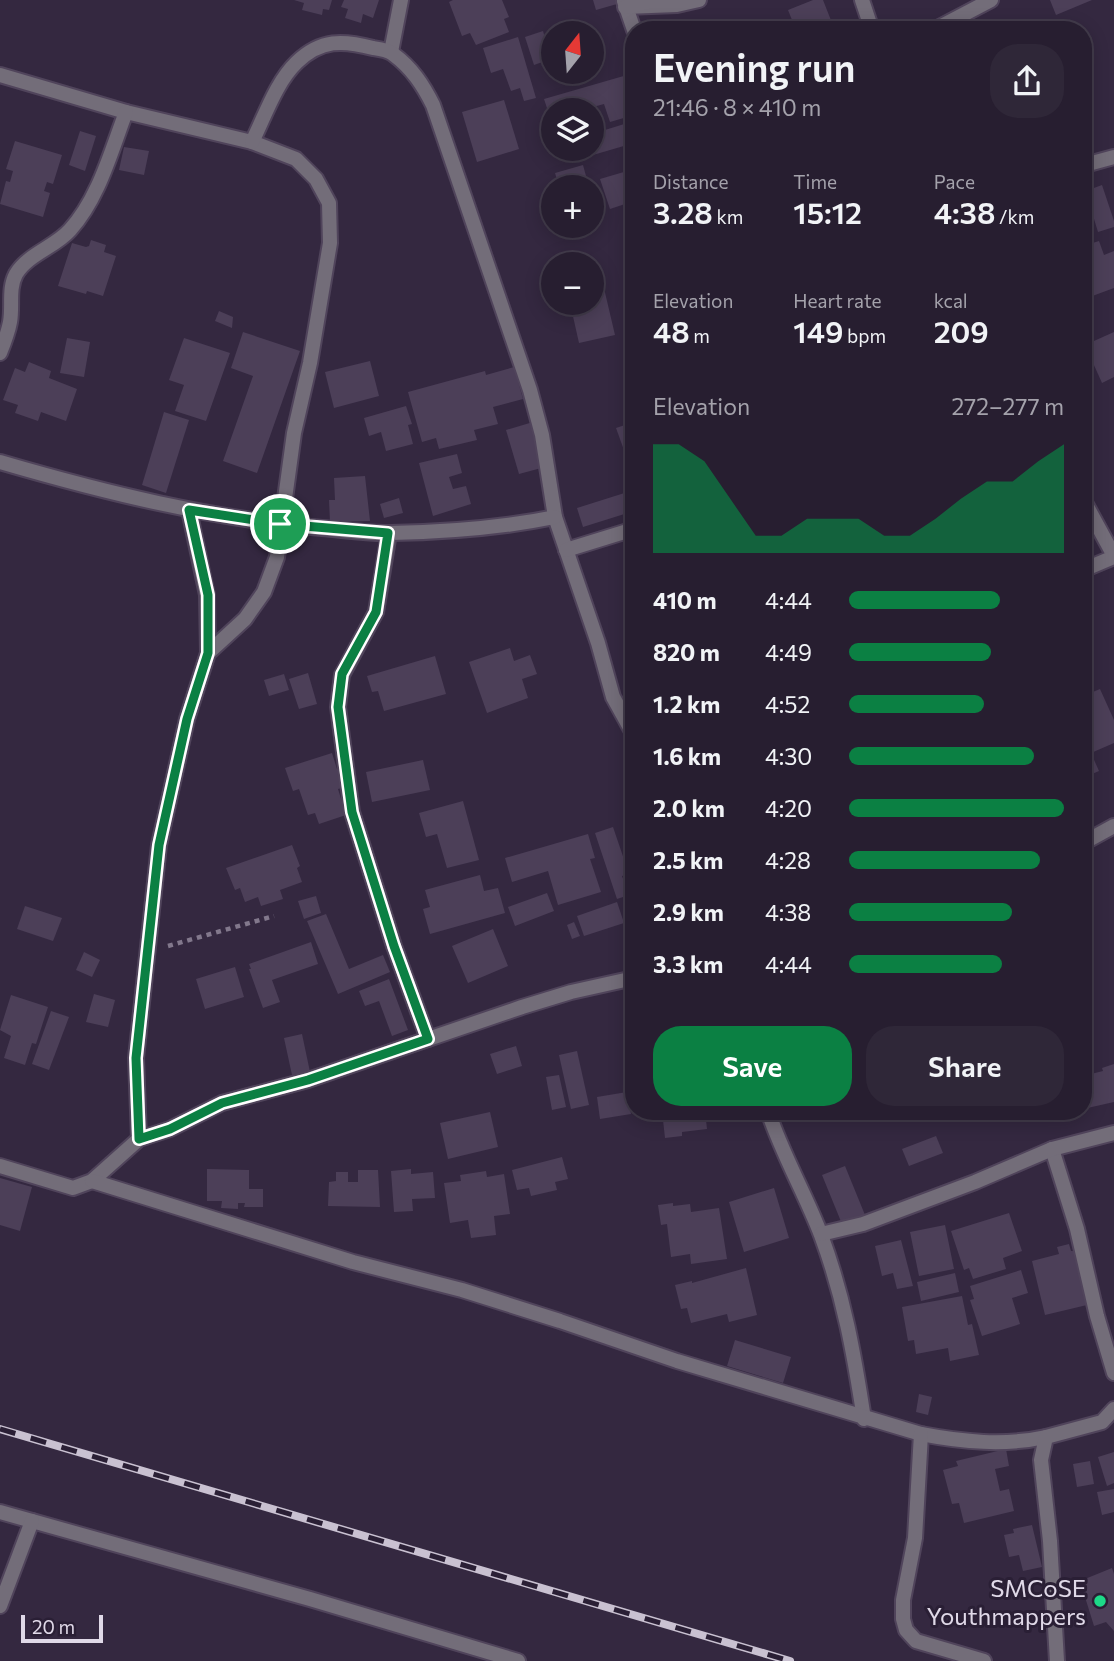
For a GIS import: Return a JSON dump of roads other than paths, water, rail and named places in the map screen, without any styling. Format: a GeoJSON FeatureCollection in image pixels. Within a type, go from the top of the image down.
{"type":"FeatureCollection","features":[{"type":"Feature","properties":{"kind":"street"},"geometry":{"type":"LineString","coordinates":[[391,52],[401,0]]}},
{"type":"Feature","properties":{"kind":"street"},"geometry":{"type":"LineString","coordinates":[[631,21],[624,3],[677,5],[699,0]]}},
{"type":"Feature","properties":{"kind":"street"},"geometry":{"type":"LineString","coordinates":[[862,0],[869,21]]}},
{"type":"Feature","properties":{"kind":"street"},"geometry":{"type":"LineString","coordinates":[[951,21],[990,0]]}},
{"type":"Feature","properties":{"kind":"street"},"geometry":{"type":"LineString","coordinates":[[252,142],[284,80],[295,64],[312,48],[340,41],[391,52],[415,74],[433,105],[530,390],[542,435],[555,517],[613,696],[625,718]]}},
{"type":"Feature","properties":{"kind":"street"},"geometry":{"type":"LineString","coordinates":[[0,75],[126,112],[252,142],[296,159],[316,179],[329,203],[330,243],[310,363],[294,433],[277,557],[264,592],[245,619],[208,653]]}},
{"type":"Feature","properties":{"kind":"street"},"geometry":{"type":"LineString","coordinates":[[0,353],[10,321],[11,287],[15,276],[21,267],[64,236],[81,216],[98,184],[126,112]]}},
{"type":"Feature","properties":{"kind":"street"},"geometry":{"type":"LineString","coordinates":[[1092,163],[1114,157]]}},
{"type":"Feature","properties":{"kind":"street"},"geometry":{"type":"LineString","coordinates":[[0,462],[74,484],[189,510],[280,524],[388,533],[498,527],[555,517]]}},
{"type":"Feature","properties":{"kind":"street"},"geometry":{"type":"LineString","coordinates":[[139,1139],[136,1058],[159,845],[187,719],[208,653],[208,595],[189,510]]}},
{"type":"Feature","properties":{"kind":"street"},"geometry":{"type":"LineString","coordinates":[[1092,516],[1114,556],[1092,565]]}},
{"type":"Feature","properties":{"kind":"street"},"geometry":{"type":"LineString","coordinates":[[566,550],[625,532]]}},
{"type":"Feature","properties":{"kind":"street"},"geometry":{"type":"LineString","coordinates":[[388,533],[376,612],[342,674],[338,707],[352,812],[390,934],[428,1039]]}},
{"type":"Feature","properties":{"kind":"street"},"geometry":{"type":"LineString","coordinates":[[1092,838],[1114,826]]}},
{"type":"Feature","properties":{"kind":"street"},"geometry":{"type":"LineString","coordinates":[[0,1166],[73,1188],[92,1181],[139,1139],[170,1129],[222,1103],[308,1080],[570,992],[625,980]]}},
{"type":"Feature","properties":{"kind":"street"},"geometry":{"type":"LineString","coordinates":[[771,1120],[821,1234],[845,1307],[864,1419]]}},
{"type":"Feature","properties":{"kind":"street"},"geometry":{"type":"LineString","coordinates":[[821,1234],[863,1224],[975,1182],[1052,1149],[1114,1133]]}},
{"type":"Feature","properties":{"kind":"street"},"geometry":{"type":"LineString","coordinates":[[1052,1149],[1077,1229],[1097,1317],[1114,1373]]}},
{"type":"Feature","properties":{"kind":"street"},"geometry":{"type":"LineString","coordinates":[[92,1181],[353,1262],[461,1290],[677,1361],[921,1434],[985,1443],[1046,1437],[1102,1422],[1114,1409]]}},
{"type":"Feature","properties":{"kind":"street"},"geometry":{"type":"LineString","coordinates":[[921,1434],[915,1538],[903,1600],[906,1630],[916,1642],[984,1661]]}},
{"type":"Feature","properties":{"kind":"street"},"geometry":{"type":"LineString","coordinates":[[1046,1437],[1041,1460],[1052,1565],[1057,1661]]}},
{"type":"Feature","properties":{"kind":"street"},"geometry":{"type":"LineString","coordinates":[[0,1512],[518,1661]]}},
{"type":"Feature","properties":{"kind":"street"},"geometry":{"type":"LineString","coordinates":[[0,1606],[32,1521]]}},
{"type":"Feature","properties":{"kind":"railway"},"geometry":{"type":"LineString","coordinates":[[0,1429],[790,1661]]}},
{"type":"Feature","properties":{"kind":"place","name":"SMCoSE Youthmappers"},"geometry":{"type":"Point","coordinates":[1100,1601]}}]}
